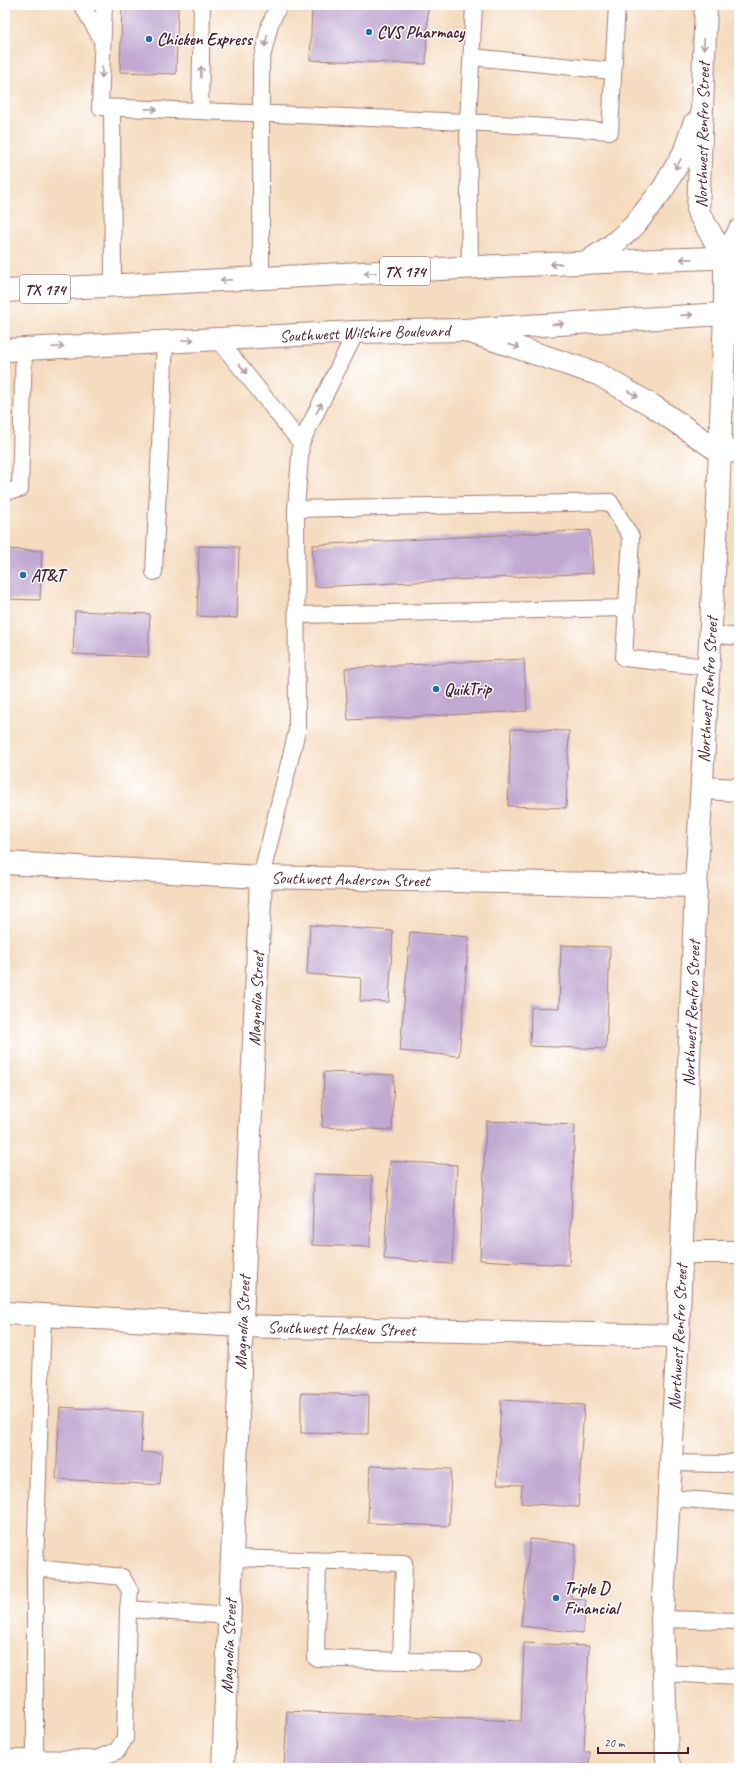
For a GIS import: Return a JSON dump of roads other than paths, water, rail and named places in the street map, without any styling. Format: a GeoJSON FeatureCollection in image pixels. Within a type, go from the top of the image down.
{"type":"FeatureCollection","features":[{"type":"Feature","properties":{"kind":"main road","name":"Northwest Renfro Street"},"geometry":{"type":"LineString","coordinates":[[706,5],[698,212],[732,257]]}},
{"type":"Feature","properties":{"kind":"main road"},"geometry":{"type":"LineString","coordinates":[[586,263],[611,246],[634,226],[663,189],[684,153],[702,102]]}},
{"type":"Feature","properties":{"kind":"main road","name":"Northwest Renfro Street"},"geometry":{"type":"LineString","coordinates":[[670,1768],[667,1758],[662,1619],[682,1252],[696,886],[711,634],[729,451],[732,257],[739,231]]}},
{"type":"Feature","properties":{"kind":"main road","name":"TX 174"},"geometry":{"type":"LineString","coordinates":[[5,291],[470,268],[732,257]]}},
{"type":"Feature","properties":{"kind":"main road","name":"Southwest Wilshire Boulevard"},"geometry":{"type":"LineString","coordinates":[[14,349],[356,332],[463,330],[732,313]]}},
{"type":"Feature","properties":{"kind":"main road"},"geometry":{"type":"LineString","coordinates":[[463,330],[598,374],[729,451]]}},
{"type":"Feature","properties":{"kind":"main road"},"geometry":{"type":"LineString","coordinates":[[702,788],[739,790]]}},
{"type":"Feature","properties":{"kind":"main road","name":"Southwest Anderson Street"},"geometry":{"type":"LineString","coordinates":[[5,863],[261,877],[696,886]]}},
{"type":"Feature","properties":{"kind":"main road","name":"Magnolia Street"},"geometry":{"type":"LineString","coordinates":[[223,1768],[261,877]]}},
{"type":"Feature","properties":{"kind":"main road"},"geometry":{"type":"LineString","coordinates":[[682,1252],[739,1252]]}},
{"type":"Feature","properties":{"kind":"main road","name":"Southwest Haskew Street"},"geometry":{"type":"LineString","coordinates":[[5,1313],[242,1326],[678,1336]]}},
{"type":"Feature","properties":{"kind":"lane"},"geometry":{"type":"LineString","coordinates":[[82,5],[103,41]]}},
{"type":"Feature","properties":{"kind":"lane"},"geometry":{"type":"LineString","coordinates":[[104,5],[100,107],[468,122],[610,130],[618,5]]}},
{"type":"Feature","properties":{"kind":"lane"},"geometry":{"type":"LineString","coordinates":[[200,111],[202,5]]}},
{"type":"Feature","properties":{"kind":"lane"},"geometry":{"type":"LineString","coordinates":[[261,278],[261,62],[270,24],[279,5]]}},
{"type":"Feature","properties":{"kind":"lane"},"geometry":{"type":"LineString","coordinates":[[470,268],[468,122],[474,5]]}},
{"type":"Feature","properties":{"kind":"lane"},"geometry":{"type":"LineString","coordinates":[[472,57],[613,71]]}},
{"type":"Feature","properties":{"kind":"lane"},"geometry":{"type":"LineString","coordinates":[[112,108],[113,285]]}},
{"type":"Feature","properties":{"kind":"lane"},"geometry":{"type":"LineString","coordinates":[[261,877],[297,731],[296,509],[301,443],[356,332]]}},
{"type":"Feature","properties":{"kind":"lane"},"geometry":{"type":"LineString","coordinates":[[218,339],[301,443]]}},
{"type":"Feature","properties":{"kind":"lane"},"geometry":{"type":"LineString","coordinates":[[154,572],[165,342]]}},
{"type":"Feature","properties":{"kind":"lane"},"geometry":{"type":"LineString","coordinates":[[5,492],[20,489],[14,349]]}},
{"type":"Feature","properties":{"kind":"lane"},"geometry":{"type":"LineString","coordinates":[[296,509],[610,502],[631,537],[624,658],[709,667]]}},
{"type":"Feature","properties":{"kind":"lane"},"geometry":{"type":"LineString","coordinates":[[297,615],[627,608]]}},
{"type":"Feature","properties":{"kind":"lane"},"geometry":{"type":"LineString","coordinates":[[711,634],[739,636]]}},
{"type":"Feature","properties":{"kind":"lane"},"geometry":{"type":"LineString","coordinates":[[35,1758],[35,1568],[43,1315]]}},
{"type":"Feature","properties":{"kind":"lane"},"geometry":{"type":"LineString","coordinates":[[671,1463],[723,1464],[739,1461]]}},
{"type":"Feature","properties":{"kind":"lane"},"geometry":{"type":"LineString","coordinates":[[669,1498],[739,1503]]}},
{"type":"Feature","properties":{"kind":"lane"},"geometry":{"type":"LineString","coordinates":[[233,1558],[404,1563],[401,1661]]}},
{"type":"Feature","properties":{"kind":"lane"},"geometry":{"type":"LineString","coordinates":[[318,1561],[316,1658],[473,1662]]}},
{"type":"Feature","properties":{"kind":"lane"},"geometry":{"type":"LineString","coordinates":[[5,1758],[96,1759],[117,1751],[125,1738],[128,1609],[130,1591],[122,1577],[35,1568]]}},
{"type":"Feature","properties":{"kind":"lane"},"geometry":{"type":"LineString","coordinates":[[128,1609],[230,1616]]}},
{"type":"Feature","properties":{"kind":"lane"},"geometry":{"type":"LineString","coordinates":[[662,1619],[739,1621]]}},
{"type":"Feature","properties":{"kind":"lane"},"geometry":{"type":"LineString","coordinates":[[664,1673],[739,1677]]}},
{"type":"Feature","properties":{"kind":"place","name":"CVS Pharmacy"},"geometry":{"type":"Point","coordinates":[369,32]}},
{"type":"Feature","properties":{"kind":"place","name":"Chicken Express"},"geometry":{"type":"Point","coordinates":[149,39]}},
{"type":"Feature","properties":{"kind":"place","name":"AT&T"},"geometry":{"type":"Point","coordinates":[23,575]}},
{"type":"Feature","properties":{"kind":"place","name":"QuikTrip"},"geometry":{"type":"Point","coordinates":[436,689]}},
{"type":"Feature","properties":{"kind":"place","name":"Triple D Financial"},"geometry":{"type":"Point","coordinates":[556,1598]}}]}
